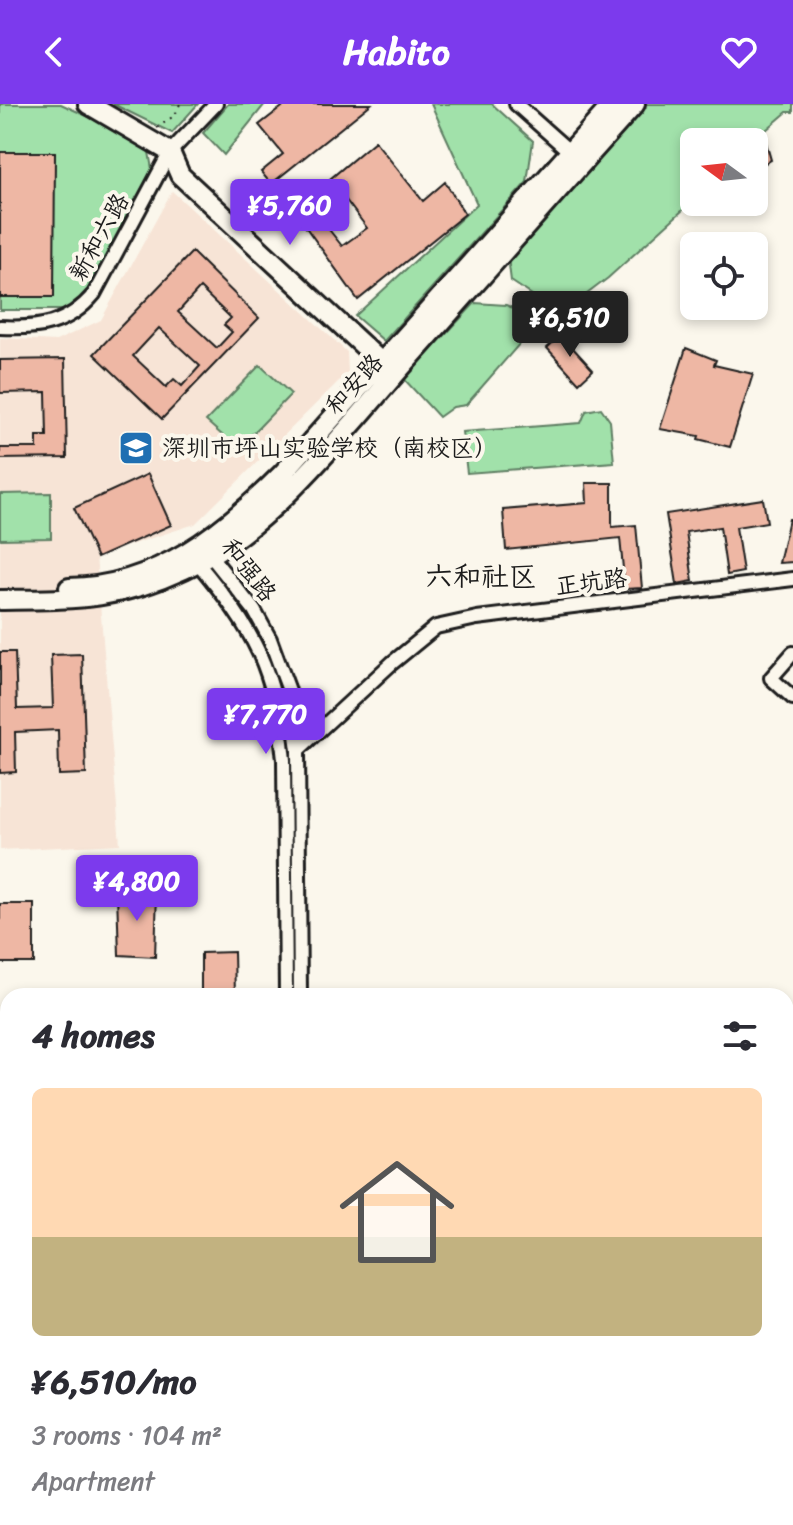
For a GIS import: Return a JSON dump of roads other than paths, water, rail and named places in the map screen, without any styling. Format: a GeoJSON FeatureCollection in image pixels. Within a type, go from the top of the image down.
{"type":"FeatureCollection","features":[{"type":"Feature","properties":{"kind":"street"},"geometry":{"type":"LineString","coordinates":[[88,104],[170,152],[180,175],[382,363]]}},
{"type":"Feature","properties":{"kind":"street","name":"新和六路"},"geometry":{"type":"LineString","coordinates":[[0,327],[23,328],[54,323],[79,312],[94,294],[170,152],[216,104]]}},
{"type":"Feature","properties":{"kind":"street"},"geometry":{"type":"LineString","coordinates":[[516,104],[570,152]]}},
{"type":"Feature","properties":{"kind":"street","name":"和安路"},"geometry":{"type":"LineString","coordinates":[[240,525],[613,104]]}},
{"type":"Feature","properties":{"kind":"street","name":"和安路"},"geometry":{"type":"LineString","coordinates":[[0,600],[80,599],[110,595],[157,580],[203,554],[295,484],[635,104]]}},
{"type":"Feature","properties":{"kind":"street","name":"和安路"},"geometry":{"type":"LineString","coordinates":[[0,588],[78,588],[110,582],[203,554]]}},
{"type":"Feature","properties":{"kind":"street","name":"和强路"},"geometry":{"type":"LineString","coordinates":[[203,554],[254,610],[270,639],[291,696],[298,750],[300,988]]}},
{"type":"Feature","properties":{"kind":"street","name":"和强路"},"geometry":{"type":"LineString","coordinates":[[203,554],[264,661],[281,722],[286,988]]}},
{"type":"Feature","properties":{"kind":"street","name":"正坑路"},"geometry":{"type":"LineString","coordinates":[[298,750],[392,663],[436,627],[477,618],[793,579]]}},
{"type":"Feature","properties":{"kind":"street"},"geometry":{"type":"LineString","coordinates":[[793,653],[771,678],[793,698]]}},
{"type":"Feature","properties":{"kind":"place","name":"深圳市坪山实验学校（南校区）"},"geometry":{"type":"Point","coordinates":[136,448]}},
{"type":"Feature","properties":{"kind":"district","name":"六和社区"},"geometry":{"type":"Point","coordinates":[481,576]}}]}
